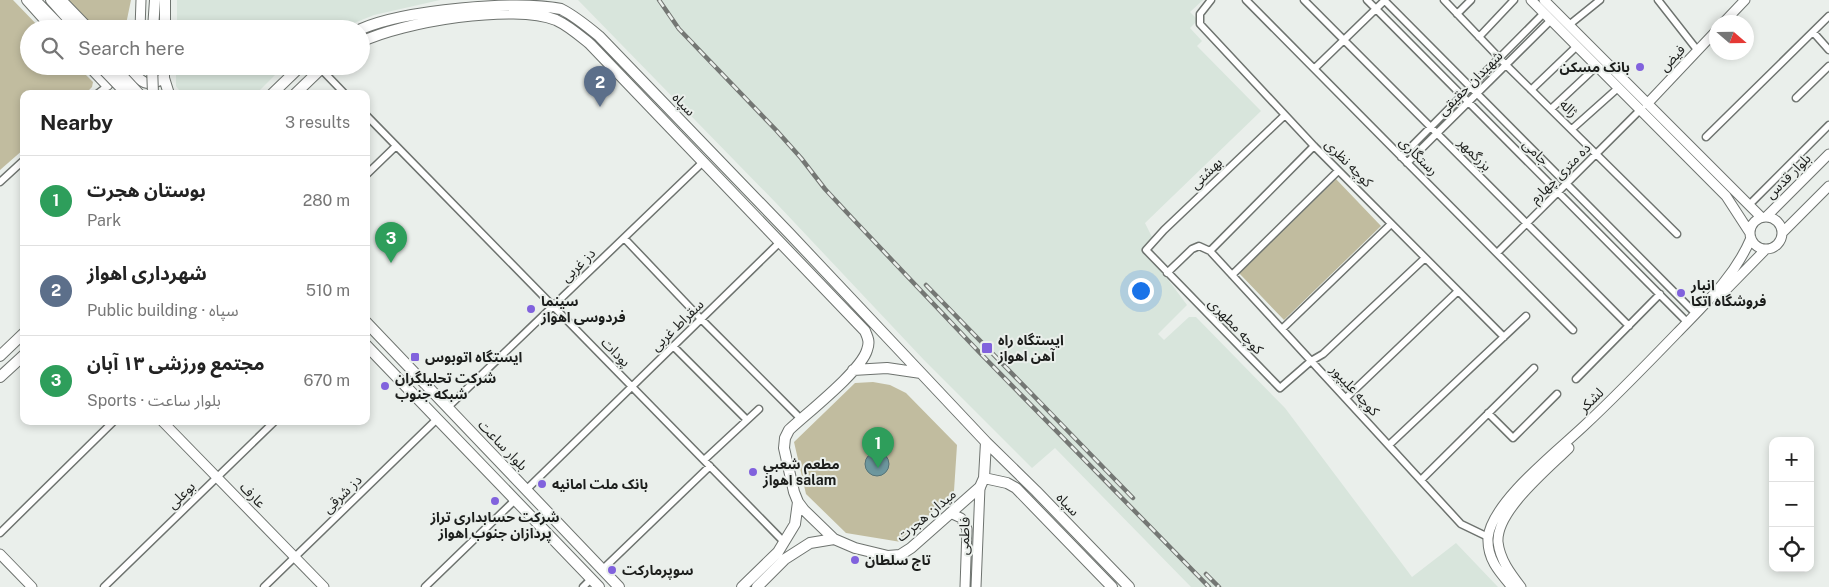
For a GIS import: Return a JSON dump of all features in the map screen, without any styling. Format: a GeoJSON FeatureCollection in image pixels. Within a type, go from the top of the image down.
{"type":"FeatureCollection","features":[{"type":"Feature","properties":{"kind":"main road"},"geometry":{"type":"LineString","coordinates":[[27,0],[45,20]]}},
{"type":"Feature","properties":{"kind":"main road"},"geometry":{"type":"LineString","coordinates":[[35,0],[54,20]]}},
{"type":"Feature","properties":{"kind":"main road"},"geometry":{"type":"LineString","coordinates":[[51,0],[69,20]]}},
{"type":"Feature","properties":{"kind":"main road"},"geometry":{"type":"LineString","coordinates":[[61,0],[80,20]]}},
{"type":"Feature","properties":{"kind":"main road"},"geometry":{"type":"LineString","coordinates":[[140,20],[141,0]]}},
{"type":"Feature","properties":{"kind":"main road"},"geometry":{"type":"LineString","coordinates":[[154,20],[155,0]]}},
{"type":"Feature","properties":{"kind":"main road"},"geometry":{"type":"LineString","coordinates":[[165,0],[165,20]]}},
{"type":"Feature","properties":{"kind":"main road"},"geometry":{"type":"LineString","coordinates":[[1531,0],[1618,88],[1644,107],[1764,217]]}},
{"type":"Feature","properties":{"kind":"main road"},"geometry":{"type":"LineString","coordinates":[[1544,0],[1726,196],[1738,215],[1750,235],[1757,246],[1766,249],[1776,246],[1782,238],[1779,223],[1771,217],[1764,217],[1753,223],[1750,235]]}},
{"type":"Feature","properties":{"kind":"main road"},"geometry":{"type":"LineString","coordinates":[[1731,15],[1745,0]]}},
{"type":"Feature","properties":{"kind":"main road","name":"سپاه"},"geometry":{"type":"LineString","coordinates":[[370,26],[405,16],[464,4],[501,1],[532,2],[560,9],[581,20],[789,233],[921,373]]}},
{"type":"Feature","properties":{"kind":"main road","name":"سپاه"},"geometry":{"type":"LineString","coordinates":[[370,39],[408,27],[465,16],[501,13],[530,14],[555,20],[574,30],[704,161],[865,331],[869,341],[867,351],[853,370]]}},
{"type":"Feature","properties":{"kind":"main road","name":"فیض"},"geometry":{"type":"LineString","coordinates":[[1644,107],[1709,39]]}},
{"type":"Feature","properties":{"kind":"main road"},"geometry":{"type":"LineString","coordinates":[[101,75],[116,90]]}},
{"type":"Feature","properties":{"kind":"main road"},"geometry":{"type":"LineString","coordinates":[[104,75],[122,90]]}},
{"type":"Feature","properties":{"kind":"main road"},"geometry":{"type":"LineString","coordinates":[[110,85],[121,75]]}},
{"type":"Feature","properties":{"kind":"main road"},"geometry":{"type":"LineString","coordinates":[[121,75],[135,90]]}},
{"type":"Feature","properties":{"kind":"main road"},"geometry":{"type":"LineString","coordinates":[[135,75],[144,83],[154,84],[164,78],[167,90]]}},
{"type":"Feature","properties":{"kind":"main road"},"geometry":{"type":"LineString","coordinates":[[152,75],[153,90]]}},
{"type":"Feature","properties":{"kind":"main road"},"geometry":{"type":"LineString","coordinates":[[276,90],[292,75]]}},
{"type":"Feature","properties":{"kind":"main road"},"geometry":{"type":"LineString","coordinates":[[300,90],[314,75]]}},
{"type":"Feature","properties":{"kind":"main road","name":"بلوار قدس"},"geometry":{"type":"LineString","coordinates":[[1764,217],[1829,154]]}},
{"type":"Feature","properties":{"kind":"main road"},"geometry":{"type":"LineString","coordinates":[[1782,232],[1829,186]]}},
{"type":"Feature","properties":{"kind":"main road"},"geometry":{"type":"LineString","coordinates":[[1738,215],[1746,215],[1750,205]]}},
{"type":"Feature","properties":{"kind":"main road"},"geometry":{"type":"LineString","coordinates":[[780,242],[789,233]]}},
{"type":"Feature","properties":{"kind":"main road","name":"لشکر"},"geometry":{"type":"LineString","coordinates":[[1488,537],[1503,504],[1599,412],[1727,280],[1746,248],[1750,235]]}},
{"type":"Feature","properties":{"kind":"main road","name":"لشکر"},"geometry":{"type":"LineString","coordinates":[[1521,587],[1506,567],[1498,542],[1502,522],[1517,500],[1766,249]]}},
{"type":"Feature","properties":{"kind":"main road","name":"بلوار ساعت"},"geometry":{"type":"LineString","coordinates":[[370,325],[619,587]]}},
{"type":"Feature","properties":{"kind":"main road"},"geometry":{"type":"LineString","coordinates":[[0,356],[20,337]]}},
{"type":"Feature","properties":{"kind":"main road"},"geometry":{"type":"LineString","coordinates":[[370,349],[599,587]]}},
{"type":"Feature","properties":{"kind":"main road"},"geometry":{"type":"LineString","coordinates":[[0,376],[20,358]]}},
{"type":"Feature","properties":{"kind":"main road"},"geometry":{"type":"LineString","coordinates":[[853,370],[887,368],[921,373],[986,442],[982,482]]}},
{"type":"Feature","properties":{"kind":"main road","name":"میدان هجرت"},"geometry":{"type":"LineString","coordinates":[[853,370],[789,430],[785,438],[784,448],[798,502],[834,539],[855,548],[888,556],[900,555],[912,548],[982,482]]}},
{"type":"Feature","properties":{"kind":"main road","name":"عارف"},"geometry":{"type":"LineString","coordinates":[[166,425],[324,587]]}},
{"type":"Feature","properties":{"kind":"main road","name":"سپاه"},"geometry":{"type":"LineString","coordinates":[[986,442],[1129,587]]}},
{"type":"Feature","properties":{"kind":"main road","name":"سپاه"},"geometry":{"type":"LineString","coordinates":[[982,482],[1007,483],[1016,488],[1112,587]]}},
{"type":"Feature","properties":{"kind":"main road","name":"فاطمی"},"geometry":{"type":"LineString","coordinates":[[976,587],[982,482]]}},
{"type":"Feature","properties":{"kind":"main road"},"geometry":{"type":"LineString","coordinates":[[742,587],[778,552],[795,524],[798,502]]}},
{"type":"Feature","properties":{"kind":"main road","name":"فاطمی"},"geometry":{"type":"LineString","coordinates":[[950,513],[961,518],[968,529],[965,587]]}},
{"type":"Feature","properties":{"kind":"main road"},"geometry":{"type":"LineString","coordinates":[[1488,537],[1490,556],[1498,571],[1512,587]]}},
{"type":"Feature","properties":{"kind":"main road"},"geometry":{"type":"LineString","coordinates":[[757,587],[785,559],[810,543],[834,539]]}},
{"type":"Feature","properties":{"kind":"main road"},"geometry":{"type":"LineString","coordinates":[[0,554],[32,587]]}},
{"type":"Feature","properties":{"kind":"street","name":"کوچه نظری"},"geometry":{"type":"LineString","coordinates":[[1211,0],[1200,14],[1200,24],[1314,146],[1504,337]]}},
{"type":"Feature","properties":{"kind":"street","name":"رستگاری"},"geometry":{"type":"LineString","coordinates":[[1246,0],[1573,330]]}},
{"type":"Feature","properties":{"kind":"street","name":"بزرگمهر"},"geometry":{"type":"LineString","coordinates":[[1304,0],[1629,326]]}},
{"type":"Feature","properties":{"kind":"street","name":"جامی"},"geometry":{"type":"LineString","coordinates":[[1367,0],[1687,322]]}},
{"type":"Feature","properties":{"kind":"street"},"geometry":{"type":"LineString","coordinates":[[1315,68],[1384,0],[1696,314]]}},
{"type":"Feature","properties":{"kind":"street","name":"ژاله"},"geometry":{"type":"LineString","coordinates":[[1444,0],[1500,59],[1677,234]]}},
{"type":"Feature","properties":{"kind":"street"},"geometry":{"type":"LineString","coordinates":[[1457,14],[1471,0]]}},
{"type":"Feature","properties":{"kind":"street"},"geometry":{"type":"LineString","coordinates":[[1479,37],[1514,0]]}},
{"type":"Feature","properties":{"kind":"street"},"geometry":{"type":"LineString","coordinates":[[1569,25],[1600,0]]}},
{"type":"Feature","properties":{"kind":"street"},"geometry":{"type":"LineString","coordinates":[[1658,0],[1698,51]]}},
{"type":"Feature","properties":{"kind":"street"},"geometry":{"type":"LineString","coordinates":[[1706,136],[1829,16]]}},
{"type":"Feature","properties":{"kind":"street"},"geometry":{"type":"LineString","coordinates":[[1401,157],[1500,59],[1548,17]]}},
{"type":"Feature","properties":{"kind":"street","name":"شهیدان حقیقی"},"geometry":{"type":"LineString","coordinates":[[1407,163],[1506,65],[1548,17]]}},
{"type":"Feature","properties":{"kind":"street"},"geometry":{"type":"LineString","coordinates":[[1813,32],[1829,50]]}},
{"type":"Feature","properties":{"kind":"street"},"geometry":{"type":"LineString","coordinates":[[1531,90],[1577,46]]}},
{"type":"Feature","properties":{"kind":"street"},"geometry":{"type":"LineString","coordinates":[[1551,109],[1597,66]]}},
{"type":"Feature","properties":{"kind":"street"},"geometry":{"type":"LineString","coordinates":[[1796,98],[1829,66]]}},
{"type":"Feature","properties":{"kind":"street"},"geometry":{"type":"LineString","coordinates":[[328,75],[342,90]]}},
{"type":"Feature","properties":{"kind":"street"},"geometry":{"type":"LineString","coordinates":[[103,90],[110,85]]}},
{"type":"Feature","properties":{"kind":"street"},"geometry":{"type":"LineString","coordinates":[[1572,129],[1618,88]]}},
{"type":"Feature","properties":{"kind":"street","name":"ده متری چهارم"},"geometry":{"type":"LineString","coordinates":[[1497,253],[1644,107]]}},
{"type":"Feature","properties":{"kind":"street","name":"بهشتی"},"geometry":{"type":"LineString","coordinates":[[1146,250],[1164,230],[1285,115]]}},
{"type":"Feature","properties":{"kind":"street","name":"پودات"},"geometry":{"type":"LineString","coordinates":[[370,119],[784,542]]}},
{"type":"Feature","properties":{"kind":"street"},"geometry":{"type":"LineString","coordinates":[[1750,205],[1829,125]]}},
{"type":"Feature","properties":{"kind":"street"},"geometry":{"type":"LineString","coordinates":[[370,171],[396,146]]}},
{"type":"Feature","properties":{"kind":"street"},"geometry":{"type":"LineString","coordinates":[[1167,274],[1192,249],[1199,246],[1210,251],[1314,146]]}},
{"type":"Feature","properties":{"kind":"street","name":"دز غربی"},"geometry":{"type":"LineString","coordinates":[[448,407],[704,161]]}},
{"type":"Feature","properties":{"kind":"street"},"geometry":{"type":"LineString","coordinates":[[0,182],[20,164]]}},
{"type":"Feature","properties":{"kind":"street"},"geometry":{"type":"LineString","coordinates":[[1232,275],[1338,170]]}},
{"type":"Feature","properties":{"kind":"street"},"geometry":{"type":"LineString","coordinates":[[1282,329],[1391,224]]}},
{"type":"Feature","properties":{"kind":"street"},"geometry":{"type":"LineString","coordinates":[[624,238],[701,319],[801,419]]}},
{"type":"Feature","properties":{"kind":"street","name":"سقراط غربی"},"geometry":{"type":"LineString","coordinates":[[526,490],[780,242]]}},
{"type":"Feature","properties":{"kind":"street","name":"کوچه مطهری"},"geometry":{"type":"LineString","coordinates":[[1146,250],[1167,274],[1280,388],[1311,361]]}},
{"type":"Feature","properties":{"kind":"street","name":"کوچه علیپور"},"geometry":{"type":"LineString","coordinates":[[1210,251],[1461,524],[1488,537]]}},
{"type":"Feature","properties":{"kind":"street"},"geometry":{"type":"LineString","coordinates":[[1311,361],[1323,354],[1425,258]]}},
{"type":"Feature","properties":{"kind":"street"},"geometry":{"type":"LineString","coordinates":[[1346,398],[1458,291]]}},
{"type":"Feature","properties":{"kind":"street"},"geometry":{"type":"LineString","coordinates":[[1576,379],[1660,294]]}},
{"type":"Feature","properties":{"kind":"street"},"geometry":{"type":"LineString","coordinates":[[1389,445],[1526,316]]}},
{"type":"Feature","properties":{"kind":"street"},"geometry":{"type":"LineString","coordinates":[[673,346],[747,420]]}},
{"type":"Feature","properties":{"kind":"street"},"geometry":{"type":"LineString","coordinates":[[1421,480],[1534,368]]}},
{"type":"Feature","properties":{"kind":"street"},"geometry":{"type":"LineString","coordinates":[[1488,413],[1513,438],[1557,394]]}},
{"type":"Feature","properties":{"kind":"street"},"geometry":{"type":"LineString","coordinates":[[704,460],[759,409]]}},
{"type":"Feature","properties":{"kind":"street","name":"دز شرقی"},"geometry":{"type":"LineString","coordinates":[[264,587],[437,419]]}},
{"type":"Feature","properties":{"kind":"street"},"geometry":{"type":"LineString","coordinates":[[0,534],[110,425]]}},
{"type":"Feature","properties":{"kind":"street","name":"بوعلی"},"geometry":{"type":"LineString","coordinates":[[104,587],[271,425]]}},
{"type":"Feature","properties":{"kind":"street"},"geometry":{"type":"LineString","coordinates":[[602,570],[710,466]]}},
{"type":"Feature","properties":{"kind":"street"},"geometry":{"type":"LineString","coordinates":[[425,587],[515,500]]}},
{"type":"Feature","properties":{"kind":"street"},"geometry":{"type":"LineString","coordinates":[[584,587],[591,579]]}},
{"type":"Feature","properties":{"kind":"shaded area"},"geometry":{"type":"Polygon","coordinates":[[[0,0],[13,0],[32,20],[20,20],[20,75],[86,75],[93,82],[89,90],[20,90],[20,152],[0,170],[0,0]]]}},
{"type":"Feature","properties":{"kind":"shaded area"},"geometry":{"type":"Polygon","coordinates":[[[68,0],[131,0],[127,20],[87,20],[68,0]]]}},
{"type":"Feature","properties":{"kind":"shaded area"},"geometry":{"type":"Polygon","coordinates":[[[177,0],[440,0],[374,15],[362,20],[177,20],[177,0]]]}},
{"type":"Feature","properties":{"kind":"shaded area"},"geometry":{"type":"Polygon","coordinates":[[[578,0],[1203,0],[1190,12],[1198,20],[1190,28],[1202,41],[1197,46],[1261,111],[1145,223],[1152,237],[1141,250],[1146,250],[1187,305],[1158,334],[1164,340],[1189,317],[1196,317],[1285,408],[1412,577],[1456,543],[1498,587],[1191,587],[1055,448],[1032,468],[924,360],[777,204],[578,0]]]}},
{"type":"Feature","properties":{"kind":"shaded area"},"geometry":{"type":"Polygon","coordinates":[[[176,75],[275,75],[260,90],[179,90],[176,86],[176,75]]]}},
{"type":"Feature","properties":{"kind":"shaded area"},"geometry":{"type":"Polygon","coordinates":[[[1336,179],[1381,226],[1284,320],[1239,273],[1336,179]]]}},
{"type":"Feature","properties":{"kind":"shaded area"},"geometry":{"type":"Polygon","coordinates":[[[873,382],[890,385],[906,393],[957,445],[954,491],[901,542],[846,533],[806,494],[794,442],[855,383],[873,382]]]}},
{"type":"Feature","properties":{"kind":"water"},"geometry":{"type":"Polygon","coordinates":[[[877,452],[886,455],[889,464],[886,473],[877,476],[868,473],[865,464],[868,455],[877,452]]]}},
{"type":"Feature","properties":{"kind":"railway"},"geometry":{"type":"LineString","coordinates":[[659,0],[679,29],[776,130],[852,218],[980,353],[1209,587]]}},
{"type":"Feature","properties":{"kind":"railway"},"geometry":{"type":"LineString","coordinates":[[926,285],[1133,498]]}},
{"type":"Feature","properties":{"kind":"railway"},"geometry":{"type":"LineString","coordinates":[[1206,574],[1219,587]]}},
{"type":"Feature","properties":{"kind":"place","name":"بانک مسکن"},"geometry":{"type":"Point","coordinates":[1640,67]}},
{"type":"Feature","properties":{"kind":"place","name":"شهرداری اهواز"},"geometry":{"type":"Point","coordinates":[600,107]}},
{"type":"Feature","properties":{"kind":"place","name":"مجتمع ورزشی ۱۳ آبان"},"geometry":{"type":"Point","coordinates":[391,263]}},
{"type":"Feature","properties":{"kind":"place","name":"انبار فروشگاه اتکا"},"geometry":{"type":"Point","coordinates":[1681,293]}},
{"type":"Feature","properties":{"kind":"place","name":"سینما فردوسی اهواز"},"geometry":{"type":"Point","coordinates":[531,309]}},
{"type":"Feature","properties":{"kind":"place","name":"ایستگاه راه آهن اهواز"},"geometry":{"type":"Point","coordinates":[987,348]}},
{"type":"Feature","properties":{"kind":"place","name":"ایستگاه اتوبوس"},"geometry":{"type":"Point","coordinates":[415,357]}},
{"type":"Feature","properties":{"kind":"place","name":"شرکت تحلیلگران شبکه جنوب"},"geometry":{"type":"Point","coordinates":[385,386]}},
{"type":"Feature","properties":{"kind":"place","name":"بوستان هجرت"},"geometry":{"type":"Point","coordinates":[878,468]}},
{"type":"Feature","properties":{"kind":"place","name":"مطعم شعبي اهواز salam"},"geometry":{"type":"Point","coordinates":[753,472]}},
{"type":"Feature","properties":{"kind":"place","name":"بانک ملت امانیه"},"geometry":{"type":"Point","coordinates":[542,484]}},
{"type":"Feature","properties":{"kind":"place","name":"شرکت حسابداری تراز پردازان جنوب اهواز"},"geometry":{"type":"Point","coordinates":[495,501]}},
{"type":"Feature","properties":{"kind":"place","name":"تاج سلطان"},"geometry":{"type":"Point","coordinates":[855,560]}},
{"type":"Feature","properties":{"kind":"place","name":"سوپرمارکت"},"geometry":{"type":"Point","coordinates":[612,570]}}]}
